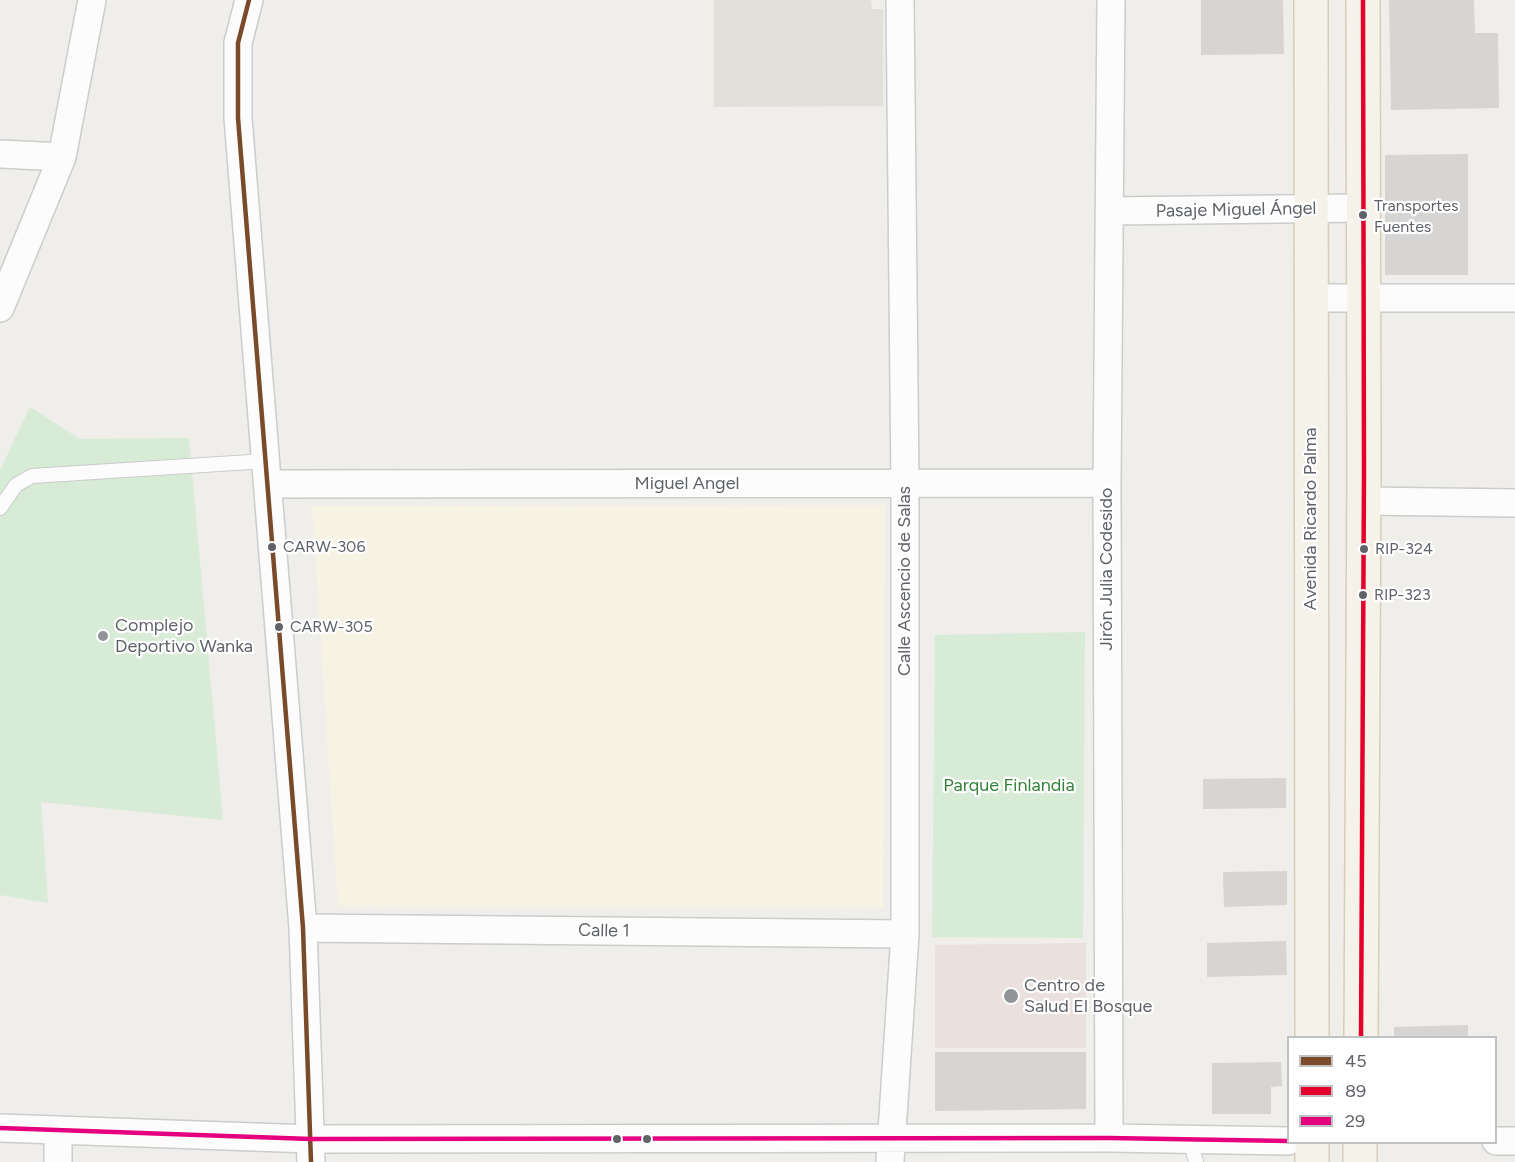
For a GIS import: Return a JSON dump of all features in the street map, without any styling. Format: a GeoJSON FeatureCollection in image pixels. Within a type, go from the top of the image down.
{"type":"FeatureCollection","features":[{"type":"Feature","properties":{"kind":"main road","name":"Avenida Ricardo Palma"},"geometry":{"type":"LineString","coordinates":[[1311,0],[1312,1036]]}},
{"type":"Feature","properties":{"kind":"main road"},"geometry":{"type":"LineString","coordinates":[[1361,1036],[1364,501],[1363,0]]}},
{"type":"Feature","properties":{"kind":"main road"},"geometry":{"type":"LineString","coordinates":[[1312,1144],[1312,1162]]}},
{"type":"Feature","properties":{"kind":"main road"},"geometry":{"type":"LineString","coordinates":[[1360,1144],[1360,1162]]}},
{"type":"Feature","properties":{"kind":"street"},"geometry":{"type":"LineString","coordinates":[[0,308],[62,158],[92,0]]}},
{"type":"Feature","properties":{"kind":"street"},"geometry":{"type":"LineString","coordinates":[[249,0],[238,43],[238,118],[303,928],[311,1151]]}},
{"type":"Feature","properties":{"kind":"street","name":"Calle Ascencio de Salas"},"geometry":{"type":"LineString","coordinates":[[890,1150],[905,934],[905,484],[900,0]]}},
{"type":"Feature","properties":{"kind":"street","name":"Jirón Julia Codesido"},"geometry":{"type":"LineString","coordinates":[[1109,1138],[1107,483],[1111,0]]}},
{"type":"Feature","properties":{"kind":"street"},"geometry":{"type":"LineString","coordinates":[[0,154],[62,158]]}},
{"type":"Feature","properties":{"kind":"street","name":"Pasaje Miguel Ángel"},"geometry":{"type":"LineString","coordinates":[[1110,211],[1363,208]]}},
{"type":"Feature","properties":{"kind":"street"},"geometry":{"type":"LineString","coordinates":[[1311,298],[1515,298]]}},
{"type":"Feature","properties":{"kind":"street","name":"Miguel Angel"},"geometry":{"type":"LineString","coordinates":[[267,472],[905,484],[1107,483]]}},
{"type":"Feature","properties":{"kind":"street"},"geometry":{"type":"LineString","coordinates":[[1364,501],[1515,503]]}},
{"type":"Feature","properties":{"kind":"street","name":"Calle 1"},"geometry":{"type":"LineString","coordinates":[[303,928],[905,934]]}},
{"type":"Feature","properties":{"kind":"street"},"geometry":{"type":"LineString","coordinates":[[0,1128],[58,1130],[311,1151],[890,1150],[1109,1138],[1193,1150],[1287,1141]]}},
{"type":"Feature","properties":{"kind":"street"},"geometry":{"type":"LineString","coordinates":[[58,1130],[58,1162]]}},
{"type":"Feature","properties":{"kind":"street"},"geometry":{"type":"LineString","coordinates":[[1497,1141],[1515,1141]]}},
{"type":"Feature","properties":{"kind":"lane"},"geometry":{"type":"LineString","coordinates":[[0,508],[16,484],[32,476],[267,472]]}},
{"type":"Feature","properties":{"kind":"shaded area"},"geometry":{"type":"Polygon","coordinates":[[[714,0],[871,0],[872,9],[883,9],[883,106],[714,107],[714,0]]]}},
{"type":"Feature","properties":{"kind":"shaded area"},"geometry":{"type":"Polygon","coordinates":[[[885,505],[883,908],[338,907],[312,506],[885,505]]]}},
{"type":"Feature","properties":{"kind":"shaded area","name":"Centro de Salud El Bosque"},"geometry":{"type":"Polygon","coordinates":[[[1086,943],[1086,1048],[935,1048],[935,945],[1086,943]]]}},
{"type":"Feature","properties":{"kind":"green space","name":"Complejo Deportivo Wanka"},"geometry":{"type":"Polygon","coordinates":[[[30,407],[80,439],[189,438],[223,820],[41,802],[48,903],[0,895],[0,470],[30,407]]]}},
{"type":"Feature","properties":{"kind":"green space","name":"Parque Finlandia"},"geometry":{"type":"Polygon","coordinates":[[[1085,632],[1083,938],[932,937],[935,635],[1085,632]]]}},
{"type":"Feature","properties":{"kind":"building"},"geometry":{"type":"Polygon","coordinates":[[[1201,0],[1283,0],[1284,54],[1201,55],[1201,0]]]}},
{"type":"Feature","properties":{"kind":"building"},"geometry":{"type":"Polygon","coordinates":[[[1389,0],[1474,0],[1475,33],[1498,33],[1499,108],[1391,110],[1389,0]]]}},
{"type":"Feature","properties":{"kind":"building","name":"Transportes Fuentes"},"geometry":{"type":"Polygon","coordinates":[[[1468,154],[1468,275],[1385,275],[1385,155],[1468,154]]]}},
{"type":"Feature","properties":{"kind":"building"},"geometry":{"type":"Polygon","coordinates":[[[1286,778],[1286,808],[1203,809],[1203,779],[1286,778]]]}},
{"type":"Feature","properties":{"kind":"building"},"geometry":{"type":"Polygon","coordinates":[[[1287,871],[1287,905],[1224,907],[1223,872],[1287,871]]]}},
{"type":"Feature","properties":{"kind":"building"},"geometry":{"type":"Polygon","coordinates":[[[1286,941],[1287,975],[1207,977],[1207,943],[1286,941]]]}},
{"type":"Feature","properties":{"kind":"building"},"geometry":{"type":"Polygon","coordinates":[[[1468,1025],[1468,1036],[1394,1036],[1394,1027],[1468,1025]]]}},
{"type":"Feature","properties":{"kind":"building"},"geometry":{"type":"Polygon","coordinates":[[[935,1052],[1086,1052],[1086,1109],[935,1111],[935,1052]]]}},
{"type":"Feature","properties":{"kind":"building"},"geometry":{"type":"Polygon","coordinates":[[[1281,1062],[1282,1086],[1271,1087],[1271,1114],[1212,1114],[1212,1063],[1281,1062]]]}},
{"type":"Feature","properties":{"kind":"transit line","name":"45"},"geometry":{"type":"LineString","coordinates":[[249,0],[238,43],[238,118],[303,928],[311,1162]]}},
{"type":"Feature","properties":{"kind":"transit line","name":"89"},"geometry":{"type":"LineString","coordinates":[[1361,1036],[1364,472],[1363,0]]}},
{"type":"Feature","properties":{"kind":"transit line","name":"29"},"geometry":{"type":"LineString","coordinates":[[0,1128],[311,1139],[1109,1138],[1287,1141]]}},
{"type":"Feature","properties":{"kind":"place","name":"Transportes Fuentes"},"geometry":{"type":"Point","coordinates":[1363,215]}},
{"type":"Feature","properties":{"kind":"place","name":"CARW-306"},"geometry":{"type":"Point","coordinates":[272,547]}},
{"type":"Feature","properties":{"kind":"place","name":"RIP-324"},"geometry":{"type":"Point","coordinates":[1364,549]}},
{"type":"Feature","properties":{"kind":"place","name":"RIP-323"},"geometry":{"type":"Point","coordinates":[1363,595]}},
{"type":"Feature","properties":{"kind":"place","name":"CARW-305"},"geometry":{"type":"Point","coordinates":[279,627]}},
{"type":"Feature","properties":{"kind":"place","name":"Complejo Deportivo Wanka"},"geometry":{"type":"Point","coordinates":[103,636]}},
{"type":"Feature","properties":{"kind":"place","name":"Centro de Salud El Bosque"},"geometry":{"type":"Point","coordinates":[1011,996]}}]}
